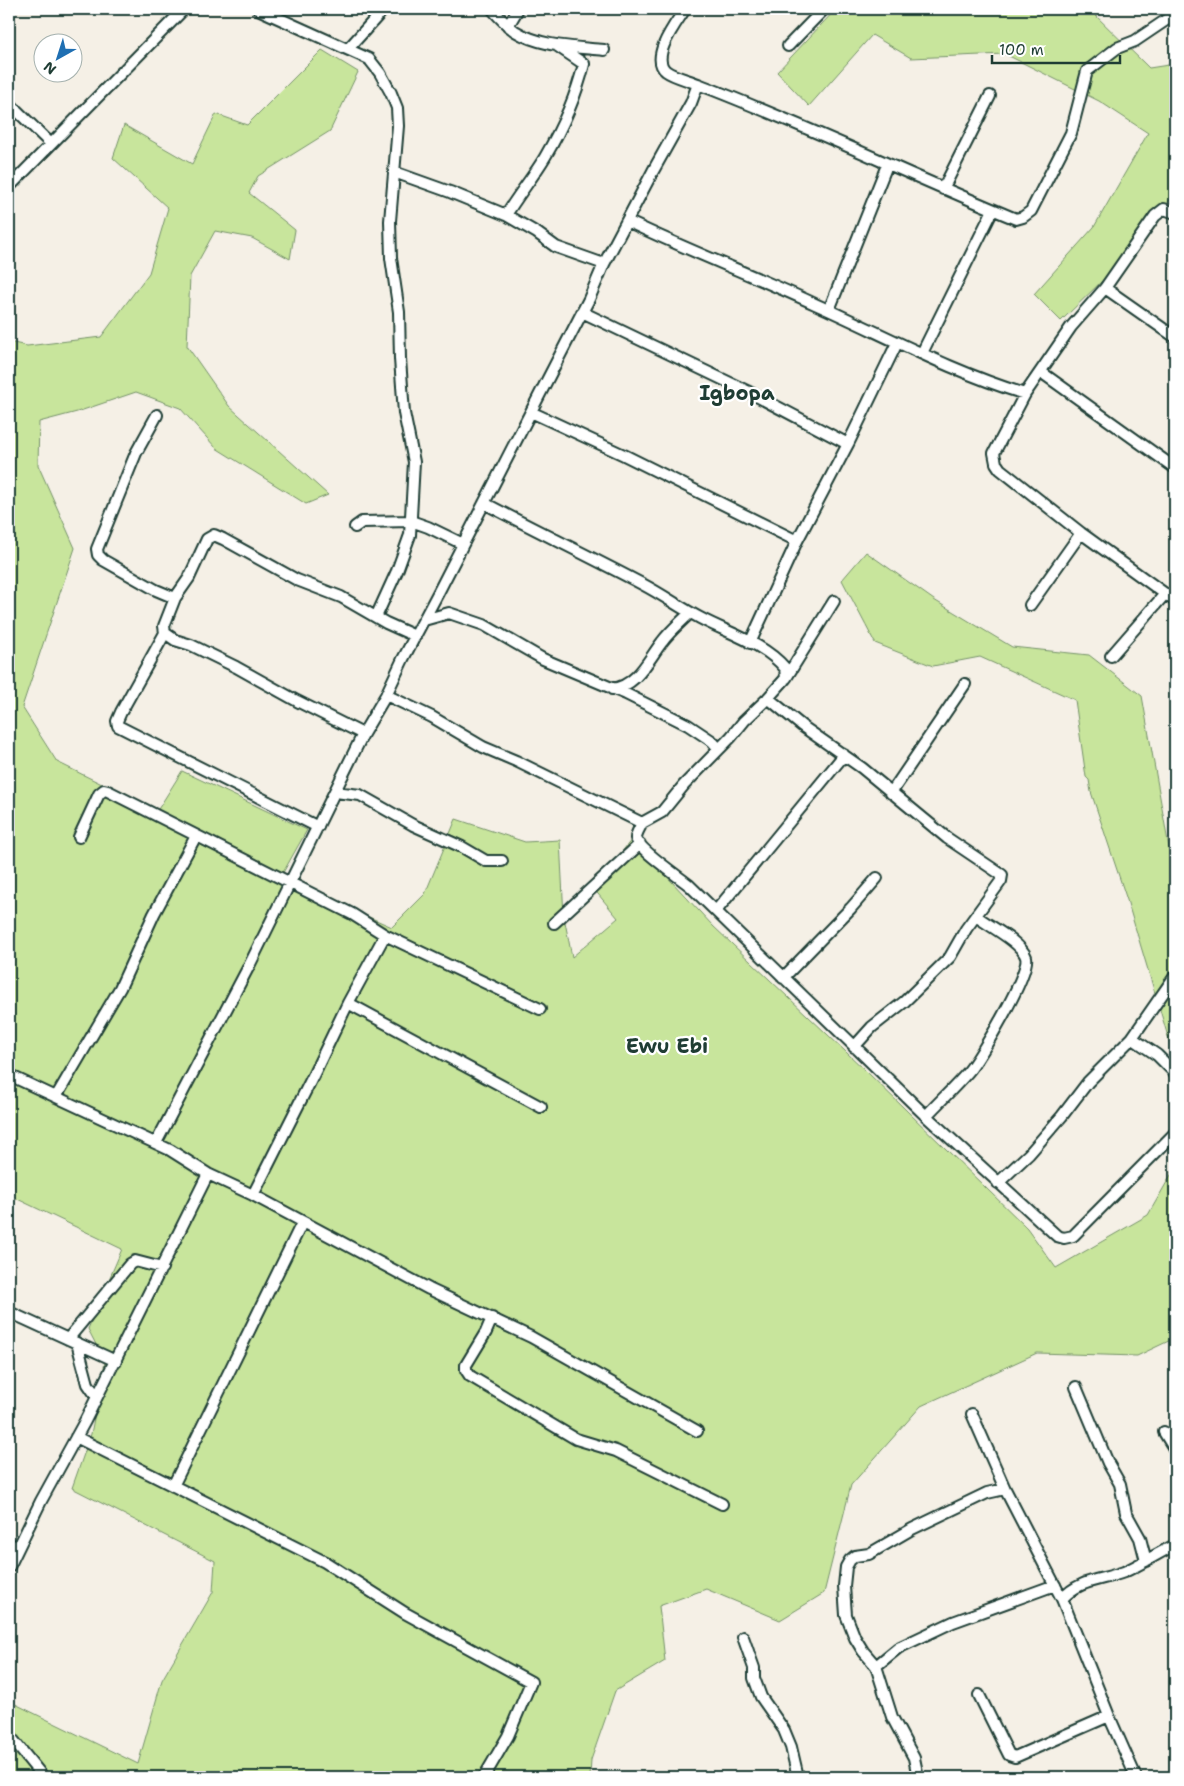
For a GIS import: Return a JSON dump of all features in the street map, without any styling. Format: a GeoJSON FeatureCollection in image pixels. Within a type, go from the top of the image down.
{"type":"FeatureCollection","features":[{"type":"Feature","properties":{"kind":"street"},"geometry":{"type":"LineString","coordinates":[[9,187],[184,9]]}},
{"type":"Feature","properties":{"kind":"street"},"geometry":{"type":"LineString","coordinates":[[258,9],[369,58],[391,92],[397,108],[398,126],[390,221],[391,258],[399,312],[404,413],[414,462],[410,535],[376,617]]}},
{"type":"Feature","properties":{"kind":"street"},"geometry":{"type":"LineString","coordinates":[[348,49],[384,9]]}},
{"type":"Feature","properties":{"kind":"street"},"geometry":{"type":"LineString","coordinates":[[492,9],[508,26],[520,34],[556,45],[604,50]]}},
{"type":"Feature","properties":{"kind":"street"},"geometry":{"type":"LineString","coordinates":[[508,26],[518,9]]}},
{"type":"Feature","properties":{"kind":"street"},"geometry":{"type":"LineString","coordinates":[[685,9],[664,43],[660,57],[662,66],[667,72],[760,108],[943,189],[1016,219],[1023,217],[1031,211],[1071,133],[1086,71],[1118,48],[1135,41],[1175,14]]}},
{"type":"Feature","properties":{"kind":"street"},"geometry":{"type":"LineString","coordinates":[[788,46],[824,9]]}},
{"type":"Feature","properties":{"kind":"street"},"geometry":{"type":"LineString","coordinates":[[506,215],[544,158],[566,116],[579,85],[584,64],[556,45]]}},
{"type":"Feature","properties":{"kind":"street"},"geometry":{"type":"LineString","coordinates":[[156,1144],[245,974],[363,734],[435,600],[582,312],[604,264],[691,103],[698,84]]}},
{"type":"Feature","properties":{"kind":"street"},"geometry":{"type":"LineString","coordinates":[[943,189],[990,96]]}},
{"type":"Feature","properties":{"kind":"street"},"geometry":{"type":"LineString","coordinates":[[9,103],[51,144]]}},
{"type":"Feature","properties":{"kind":"street"},"geometry":{"type":"LineString","coordinates":[[829,310],[887,164]]}},
{"type":"Feature","properties":{"kind":"street"},"geometry":{"type":"LineString","coordinates":[[394,172],[506,215],[556,247],[604,264]]}},
{"type":"Feature","properties":{"kind":"street"},"geometry":{"type":"LineString","coordinates":[[1175,213],[1164,209],[1155,216],[1025,394],[994,453],[996,463],[1000,469],[1081,532],[1175,601]]}},
{"type":"Feature","properties":{"kind":"street"},"geometry":{"type":"LineString","coordinates":[[922,353],[993,210]]}},
{"type":"Feature","properties":{"kind":"street"},"geometry":{"type":"LineString","coordinates":[[627,221],[674,244],[742,271],[829,310],[976,378],[1025,394]]}},
{"type":"Feature","properties":{"kind":"street"},"geometry":{"type":"LineString","coordinates":[[1104,288],[1175,337]]}},
{"type":"Feature","properties":{"kind":"street"},"geometry":{"type":"LineString","coordinates":[[582,312],[747,390],[848,444]]}},
{"type":"Feature","properties":{"kind":"street"},"geometry":{"type":"LineString","coordinates":[[750,643],[797,541],[848,444],[897,343]]}},
{"type":"Feature","properties":{"kind":"street"},"geometry":{"type":"LineString","coordinates":[[1041,372],[1175,468]]}},
{"type":"Feature","properties":{"kind":"street"},"geometry":{"type":"LineString","coordinates":[[531,412],[624,455],[797,541]]}},
{"type":"Feature","properties":{"kind":"street"},"geometry":{"type":"LineString","coordinates":[[157,415],[136,453],[97,549],[98,555],[103,560],[156,590],[175,598]]}},
{"type":"Feature","properties":{"kind":"street"},"geometry":{"type":"LineString","coordinates":[[484,503],[644,585],[690,613],[773,654],[785,668],[786,678]]}},
{"type":"Feature","properties":{"kind":"street"},"geometry":{"type":"LineString","coordinates":[[355,526],[362,522],[411,521],[463,544]]}},
{"type":"Feature","properties":{"kind":"street"},"geometry":{"type":"LineString","coordinates":[[1030,605],[1081,532]]}},
{"type":"Feature","properties":{"kind":"street"},"geometry":{"type":"LineString","coordinates":[[318,827],[118,726],[116,721],[165,633],[164,626],[175,598],[189,578],[207,539],[214,535],[297,580],[341,597],[415,636]]}},
{"type":"Feature","properties":{"kind":"street"},"geometry":{"type":"LineString","coordinates":[[156,590],[166,605],[168,615]]}},
{"type":"Feature","properties":{"kind":"street"},"geometry":{"type":"LineString","coordinates":[[1111,656],[1165,594]]}},
{"type":"Feature","properties":{"kind":"street"},"geometry":{"type":"LineString","coordinates":[[435,600],[449,613],[484,625],[543,659],[626,694],[688,725],[712,741],[719,749]]}},
{"type":"Feature","properties":{"kind":"street"},"geometry":{"type":"LineString","coordinates":[[834,601],[786,678],[684,785],[662,812],[642,823],[636,835],[637,841],[663,866],[689,884],[926,1116],[1057,1236],[1064,1238],[1073,1236],[1175,1133]]}},
{"type":"Feature","properties":{"kind":"street"},"geometry":{"type":"LineString","coordinates":[[424,620],[449,613]]}},
{"type":"Feature","properties":{"kind":"street"},"geometry":{"type":"LineString","coordinates":[[611,689],[625,686],[632,681],[663,641],[690,613]]}},
{"type":"Feature","properties":{"kind":"street"},"geometry":{"type":"LineString","coordinates":[[165,633],[175,640],[191,645],[236,667],[363,734]]}},
{"type":"Feature","properties":{"kind":"street"},"geometry":{"type":"LineString","coordinates":[[891,793],[965,684]]}},
{"type":"Feature","properties":{"kind":"street"},"geometry":{"type":"LineString","coordinates":[[386,694],[432,716],[483,747],[516,761],[642,823]]}},
{"type":"Feature","properties":{"kind":"street"},"geometry":{"type":"LineString","coordinates":[[768,698],[802,726],[844,755],[955,844],[1002,875],[1001,881],[966,929],[950,957],[904,1002],[872,1027],[854,1047]]}},
{"type":"Feature","properties":{"kind":"street"},"geometry":{"type":"LineString","coordinates":[[716,911],[844,755]]}},
{"type":"Feature","properties":{"kind":"street"},"geometry":{"type":"LineString","coordinates":[[79,837],[99,794],[104,790],[352,914],[385,935],[540,1009]]}},
{"type":"Feature","properties":{"kind":"street"},"geometry":{"type":"LineString","coordinates":[[335,792],[360,795],[486,861],[502,861]]}},
{"type":"Feature","properties":{"kind":"street"},"geometry":{"type":"LineString","coordinates":[[56,1097],[120,988],[154,914],[196,836]]}},
{"type":"Feature","properties":{"kind":"street"},"geometry":{"type":"LineString","coordinates":[[554,923],[640,844]]}},
{"type":"Feature","properties":{"kind":"street"},"geometry":{"type":"LineString","coordinates":[[783,978],[851,908],[877,878]]}},
{"type":"Feature","properties":{"kind":"street"},"geometry":{"type":"LineString","coordinates":[[926,1116],[969,1071],[998,1025],[1025,971],[1026,957],[1017,944],[976,916]]}},
{"type":"Feature","properties":{"kind":"street"},"geometry":{"type":"LineString","coordinates":[[253,1195],[308,1088],[348,1003],[385,935]]}},
{"type":"Feature","properties":{"kind":"street"},"geometry":{"type":"LineString","coordinates":[[998,1183],[1029,1154],[1088,1082],[1132,1038],[1175,976]]}},
{"type":"Feature","properties":{"kind":"street"},"geometry":{"type":"LineString","coordinates":[[348,1003],[541,1107]]}},
{"type":"Feature","properties":{"kind":"street"},"geometry":{"type":"LineString","coordinates":[[1132,1038],[1156,1055],[1175,1072]]}},
{"type":"Feature","properties":{"kind":"street"},"geometry":{"type":"LineString","coordinates":[[9,1075],[170,1150],[208,1174],[253,1195],[302,1223],[429,1289],[548,1346],[697,1431]]}},
{"type":"Feature","properties":{"kind":"street"},"geometry":{"type":"LineString","coordinates":[[9,1568],[14,1546],[42,1501],[98,1397],[208,1174]]}},
{"type":"Feature","properties":{"kind":"street"},"geometry":{"type":"LineString","coordinates":[[173,1486],[302,1223]]}},
{"type":"Feature","properties":{"kind":"street"},"geometry":{"type":"LineString","coordinates":[[73,1341],[130,1264],[135,1262],[162,1268]]}},
{"type":"Feature","properties":{"kind":"street"},"geometry":{"type":"LineString","coordinates":[[9,1312],[116,1361]]}},
{"type":"Feature","properties":{"kind":"street"},"geometry":{"type":"LineString","coordinates":[[492,1318],[486,1332],[466,1365],[466,1370],[470,1376],[576,1439],[616,1452],[722,1504]]}},
{"type":"Feature","properties":{"kind":"street"},"geometry":{"type":"LineString","coordinates":[[73,1341],[88,1384],[98,1397]]}},
{"type":"Feature","properties":{"kind":"street"},"geometry":{"type":"LineString","coordinates":[[1076,1387],[1108,1463],[1120,1484],[1126,1512],[1140,1538],[1146,1561]]}},
{"type":"Feature","properties":{"kind":"street"},"geometry":{"type":"LineString","coordinates":[[972,1414],[1005,1488],[1062,1599],[1109,1716],[1136,1777]]}},
{"type":"Feature","properties":{"kind":"street"},"geometry":{"type":"LineString","coordinates":[[1164,1432],[1175,1450]]}},
{"type":"Feature","properties":{"kind":"street"},"geometry":{"type":"LineString","coordinates":[[76,1438],[325,1562],[405,1613],[531,1682],[508,1736],[484,1777]]}},
{"type":"Feature","properties":{"kind":"street"},"geometry":{"type":"LineString","coordinates":[[918,1777],[914,1758],[892,1716],[876,1666],[859,1645],[846,1615],[844,1586],[846,1567],[854,1556],[869,1554],[912,1529],[987,1493],[1005,1488]]}},
{"type":"Feature","properties":{"kind":"street"},"geometry":{"type":"LineString","coordinates":[[1062,1599],[1070,1589],[1078,1585],[1123,1572],[1175,1545]]}},
{"type":"Feature","properties":{"kind":"street"},"geometry":{"type":"LineString","coordinates":[[876,1666],[898,1648],[953,1622],[1055,1585]]}},
{"type":"Feature","properties":{"kind":"street"},"geometry":{"type":"LineString","coordinates":[[743,1637],[754,1668],[754,1678],[761,1697],[784,1730],[791,1746],[798,1777]]}},
{"type":"Feature","properties":{"kind":"street"},"geometry":{"type":"LineString","coordinates":[[978,1695],[1011,1757],[1015,1757],[1109,1716]]}},
{"type":"Feature","properties":{"kind":"street"},"geometry":{"type":"LineString","coordinates":[[9,1735],[43,1777]]}},
{"type":"Feature","properties":{"kind":"green space"},"geometry":{"type":"Polygon","coordinates":[[[836,9],[1089,9],[1149,68],[1175,64],[1175,191],[1148,236],[1061,321],[1034,294],[1094,227],[1148,133],[1099,101],[1005,54],[911,58],[872,35],[809,106],[777,72],[836,9]]]}},
{"type":"Feature","properties":{"kind":"green space"},"geometry":{"type":"Polygon","coordinates":[[[322,50],[358,72],[330,131],[258,176],[249,193],[295,230],[290,259],[252,238],[215,231],[190,276],[187,346],[229,406],[328,495],[306,504],[216,448],[180,408],[136,392],[77,412],[39,422],[38,465],[75,548],[22,707],[57,762],[157,811],[182,771],[307,830],[280,878],[392,927],[425,894],[456,819],[525,842],[560,840],[564,917],[572,957],[618,918],[593,888],[632,839],[713,926],[865,1070],[1027,1228],[1056,1268],[1148,1215],[1175,1168],[1175,1338],[1137,1356],[1037,1353],[921,1406],[851,1485],[824,1593],[780,1620],[706,1589],[659,1606],[665,1661],[615,1691],[591,1760],[590,1777],[9,1777],[9,1701],[138,1764],[162,1680],[213,1592],[215,1561],[72,1488],[91,1434],[105,1362],[88,1329],[122,1249],[9,1195],[9,342],[27,346],[101,337],[149,273],[168,208],[113,158],[124,125],[192,164],[216,114],[247,125],[322,50]]]}},
{"type":"Feature","properties":{"kind":"green space"},"geometry":{"type":"Polygon","coordinates":[[[866,552],[934,600],[1012,647],[1089,655],[1142,696],[1171,859],[1175,861],[1175,1060],[1127,900],[1091,792],[1089,780],[1086,777],[1075,700],[980,657],[933,666],[875,643],[842,580],[866,552]]]}},
{"type":"Feature","properties":{"kind":"district","name":"Igbopa"},"geometry":{"type":"Point","coordinates":[737,393]}},
{"type":"Feature","properties":{"kind":"district","name":"Ewu Ebi"},"geometry":{"type":"Point","coordinates":[667,1046]}}]}
